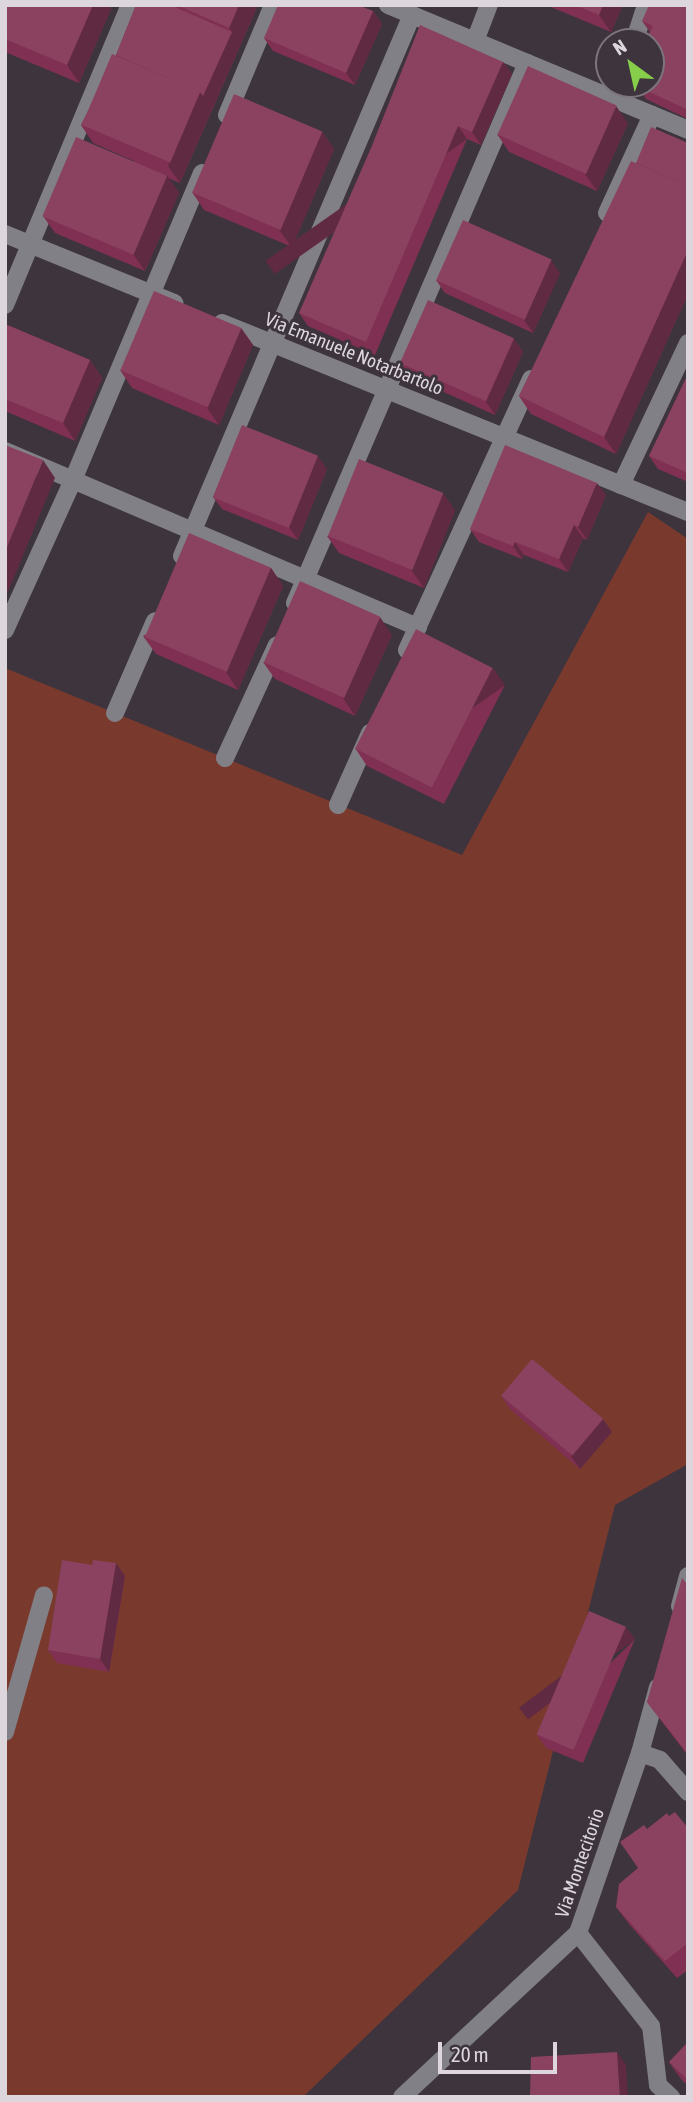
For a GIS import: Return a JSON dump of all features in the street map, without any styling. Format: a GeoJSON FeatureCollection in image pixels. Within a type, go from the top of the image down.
{"type":"FeatureCollection","features":[{"type":"Feature","properties":{"kind":"street"},"geometry":{"type":"LineString","coordinates":[[5,305],[130,5]]}},
{"type":"Feature","properties":{"kind":"street"},"geometry":{"type":"LineString","coordinates":[[220,131],[273,5]]}},
{"type":"Feature","properties":{"kind":"street"},"geometry":{"type":"LineString","coordinates":[[388,5],[527,63],[595,85]]}},
{"type":"Feature","properties":{"kind":"street"},"geometry":{"type":"LineString","coordinates":[[475,41],[489,5]]}},
{"type":"Feature","properties":{"kind":"street"},"geometry":{"type":"LineString","coordinates":[[639,28],[646,5]]}},
{"type":"Feature","properties":{"kind":"street"},"geometry":{"type":"LineString","coordinates":[[177,568],[412,15]]}},
{"type":"Feature","properties":{"kind":"street"},"geometry":{"type":"LineString","coordinates":[[225,758],[306,579],[527,63]]}},
{"type":"Feature","properties":{"kind":"street"},"geometry":{"type":"LineString","coordinates":[[626,98],[652,115],[688,130]]}},
{"type":"Feature","properties":{"kind":"street"},"geometry":{"type":"LineString","coordinates":[[601,226],[652,115]]}},
{"type":"Feature","properties":{"kind":"street"},"geometry":{"type":"LineString","coordinates":[[5,629],[73,480],[209,156]]}},
{"type":"Feature","properties":{"kind":"street","name":"Via Emanuele Notarbartolo"},"geometry":{"type":"LineString","coordinates":[[5,234],[688,512]]}},
{"type":"Feature","properties":{"kind":"street"},"geometry":{"type":"LineString","coordinates":[[621,485],[688,343]]}},
{"type":"Feature","properties":{"kind":"street"},"geometry":{"type":"LineString","coordinates":[[401,665],[538,363]]}},
{"type":"Feature","properties":{"kind":"street"},"geometry":{"type":"LineString","coordinates":[[5,451],[418,627]]}},
{"type":"Feature","properties":{"kind":"street"},"geometry":{"type":"LineString","coordinates":[[115,713],[162,604]]}},
{"type":"Feature","properties":{"kind":"street"},"geometry":{"type":"LineString","coordinates":[[338,804],[378,716]]}},
{"type":"Feature","properties":{"kind":"street"},"geometry":{"type":"LineString","coordinates":[[674,1626],[688,1576]]}},
{"type":"Feature","properties":{"kind":"street"},"geometry":{"type":"LineString","coordinates":[[5,1732],[44,1595]]}},
{"type":"Feature","properties":{"kind":"street","name":"Via Montecitorio"},"geometry":{"type":"LineString","coordinates":[[402,2097],[578,1933],[640,1752],[664,1664]]}},
{"type":"Feature","properties":{"kind":"street"},"geometry":{"type":"LineString","coordinates":[[640,1752],[660,1760],[688,1792]]}},
{"type":"Feature","properties":{"kind":"street"},"geometry":{"type":"LineString","coordinates":[[578,1933],[651,2026],[658,2085],[671,2097]]}},
{"type":"Feature","properties":{"kind":"shaded area"},"geometry":{"type":"Polygon","coordinates":[[[648,512],[688,539],[688,1464],[615,1505],[518,1890],[303,2097],[5,2097],[5,668],[462,855],[648,512]]]}},
{"type":"Feature","properties":{"kind":"building"},"geometry":{"type":"Polygon","coordinates":[[[5,5],[93,5],[67,65],[5,39],[5,5]]]}},
{"type":"Feature","properties":{"kind":"building"},"geometry":{"type":"Polygon","coordinates":[[[136,5],[170,5],[232,32],[203,96],[200,92],[116,55],[136,5]]]}},
{"type":"Feature","properties":{"kind":"building"},"geometry":{"type":"Polygon","coordinates":[[[177,5],[239,5],[229,28],[177,5]]]}},
{"type":"Feature","properties":{"kind":"building"},"geometry":{"type":"Polygon","coordinates":[[[278,5],[358,5],[373,11],[346,73],[264,38],[278,5]]]}},
{"type":"Feature","properties":{"kind":"building"},"geometry":{"type":"Polygon","coordinates":[[[575,5],[603,5],[599,15],[575,5]]]}},
{"type":"Feature","properties":{"kind":"building"},"geometry":{"type":"Polygon","coordinates":[[[649,5],[688,5],[688,110],[662,98],[665,98],[665,28],[652,28],[653,26],[642,21],[649,5]]]}},
{"type":"Feature","properties":{"kind":"building"},"geometry":{"type":"Polygon","coordinates":[[[420,25],[503,62],[472,132],[458,126],[366,342],[299,313],[371,148],[420,25]]]}},
{"type":"Feature","properties":{"kind":"building"},"geometry":{"type":"Polygon","coordinates":[[[112,54],[200,92],[170,162],[82,125],[112,54]]]}},
{"type":"Feature","properties":{"kind":"building"},"geometry":{"type":"Polygon","coordinates":[[[528,66],[617,105],[586,174],[497,135],[528,66]]]}},
{"type":"Feature","properties":{"kind":"building"},"geometry":{"type":"Polygon","coordinates":[[[234,94],[322,132],[281,230],[192,192],[234,94]]]}},
{"type":"Feature","properties":{"kind":"building"},"geometry":{"type":"Polygon","coordinates":[[[651,127],[688,143],[688,186],[636,163],[651,127]]]}},
{"type":"Feature","properties":{"kind":"building"},"geometry":{"type":"Polygon","coordinates":[[[76,137],[167,176],[134,255],[42,216],[76,137]]]}},
{"type":"Feature","properties":{"kind":"building"},"geometry":{"type":"Polygon","coordinates":[[[631,161],[688,186],[688,250],[604,437],[519,396],[631,161]]]}},
{"type":"Feature","properties":{"kind":"building"},"geometry":{"type":"Polygon","coordinates":[[[463,220],[552,259],[525,320],[436,280],[463,220]]]}},
{"type":"Feature","properties":{"kind":"building"},"geometry":{"type":"Polygon","coordinates":[[[154,291],[241,328],[208,407],[120,370],[154,291]]]}},
{"type":"Feature","properties":{"kind":"building"},"geometry":{"type":"Polygon","coordinates":[[[428,300],[514,338],[486,401],[400,363],[428,300]]]}},
{"type":"Feature","properties":{"kind":"building"},"geometry":{"type":"Polygon","coordinates":[[[5,324],[90,360],[63,423],[5,399],[5,324]]]}},
{"type":"Feature","properties":{"kind":"building"},"geometry":{"type":"Polygon","coordinates":[[[688,374],[688,473],[649,456],[688,374]]]}},
{"type":"Feature","properties":{"kind":"building"},"geometry":{"type":"Polygon","coordinates":[[[242,425],[318,456],[289,528],[213,497],[242,425]]]}},
{"type":"Feature","properties":{"kind":"building"},"geometry":{"type":"Polygon","coordinates":[[[5,445],[43,460],[5,552],[5,445]]]}},
{"type":"Feature","properties":{"kind":"building"},"geometry":{"type":"Polygon","coordinates":[[[505,445],[597,483],[578,527],[574,525],[559,559],[515,542],[513,546],[470,529],[505,445]]]}},
{"type":"Feature","properties":{"kind":"building"},"geometry":{"type":"Polygon","coordinates":[[[359,459],[443,493],[412,570],[328,536],[359,459]]]}},
{"type":"Feature","properties":{"kind":"building"},"geometry":{"type":"Polygon","coordinates":[[[189,533],[271,568],[227,672],[145,637],[189,533]]]}},
{"type":"Feature","properties":{"kind":"building"},"geometry":{"type":"Polygon","coordinates":[[[300,581],[380,617],[344,698],[264,662],[300,581]]]}},
{"type":"Feature","properties":{"kind":"building"},"geometry":{"type":"Polygon","coordinates":[[[416,629],[493,668],[432,787],[355,748],[416,629]]]}},
{"type":"Feature","properties":{"kind":"building"},"geometry":{"type":"Polygon","coordinates":[[[532,1359],[603,1419],[572,1456],[501,1396],[532,1359]]]}},
{"type":"Feature","properties":{"kind":"building"},"geometry":{"type":"Polygon","coordinates":[[[62,1560],[92,1565],[93,1560],[116,1563],[100,1659],[48,1650],[62,1560]]]}},
{"type":"Feature","properties":{"kind":"building"},"geometry":{"type":"Polygon","coordinates":[[[682,1578],[688,1585],[688,1754],[647,1702],[682,1578]]]}},
{"type":"Feature","properties":{"kind":"building"},"geometry":{"type":"Polygon","coordinates":[[[589,1611],[626,1627],[573,1750],[537,1734],[589,1611]]]}},
{"type":"Feature","properties":{"kind":"building"},"geometry":{"type":"Polygon","coordinates":[[[675,1812],[688,1828],[688,1943],[665,1961],[616,1907],[619,1884],[638,1868],[620,1842],[644,1825],[647,1829],[667,1813],[669,1816],[675,1812]]]}},
{"type":"Feature","properties":{"kind":"building"},"geometry":{"type":"Polygon","coordinates":[[[688,2042],[688,2080],[669,2062],[688,2042]]]}},
{"type":"Feature","properties":{"kind":"building"},"geometry":{"type":"Polygon","coordinates":[[[617,2052],[620,2097],[530,2097],[531,2057],[617,2052]]]}}]}
